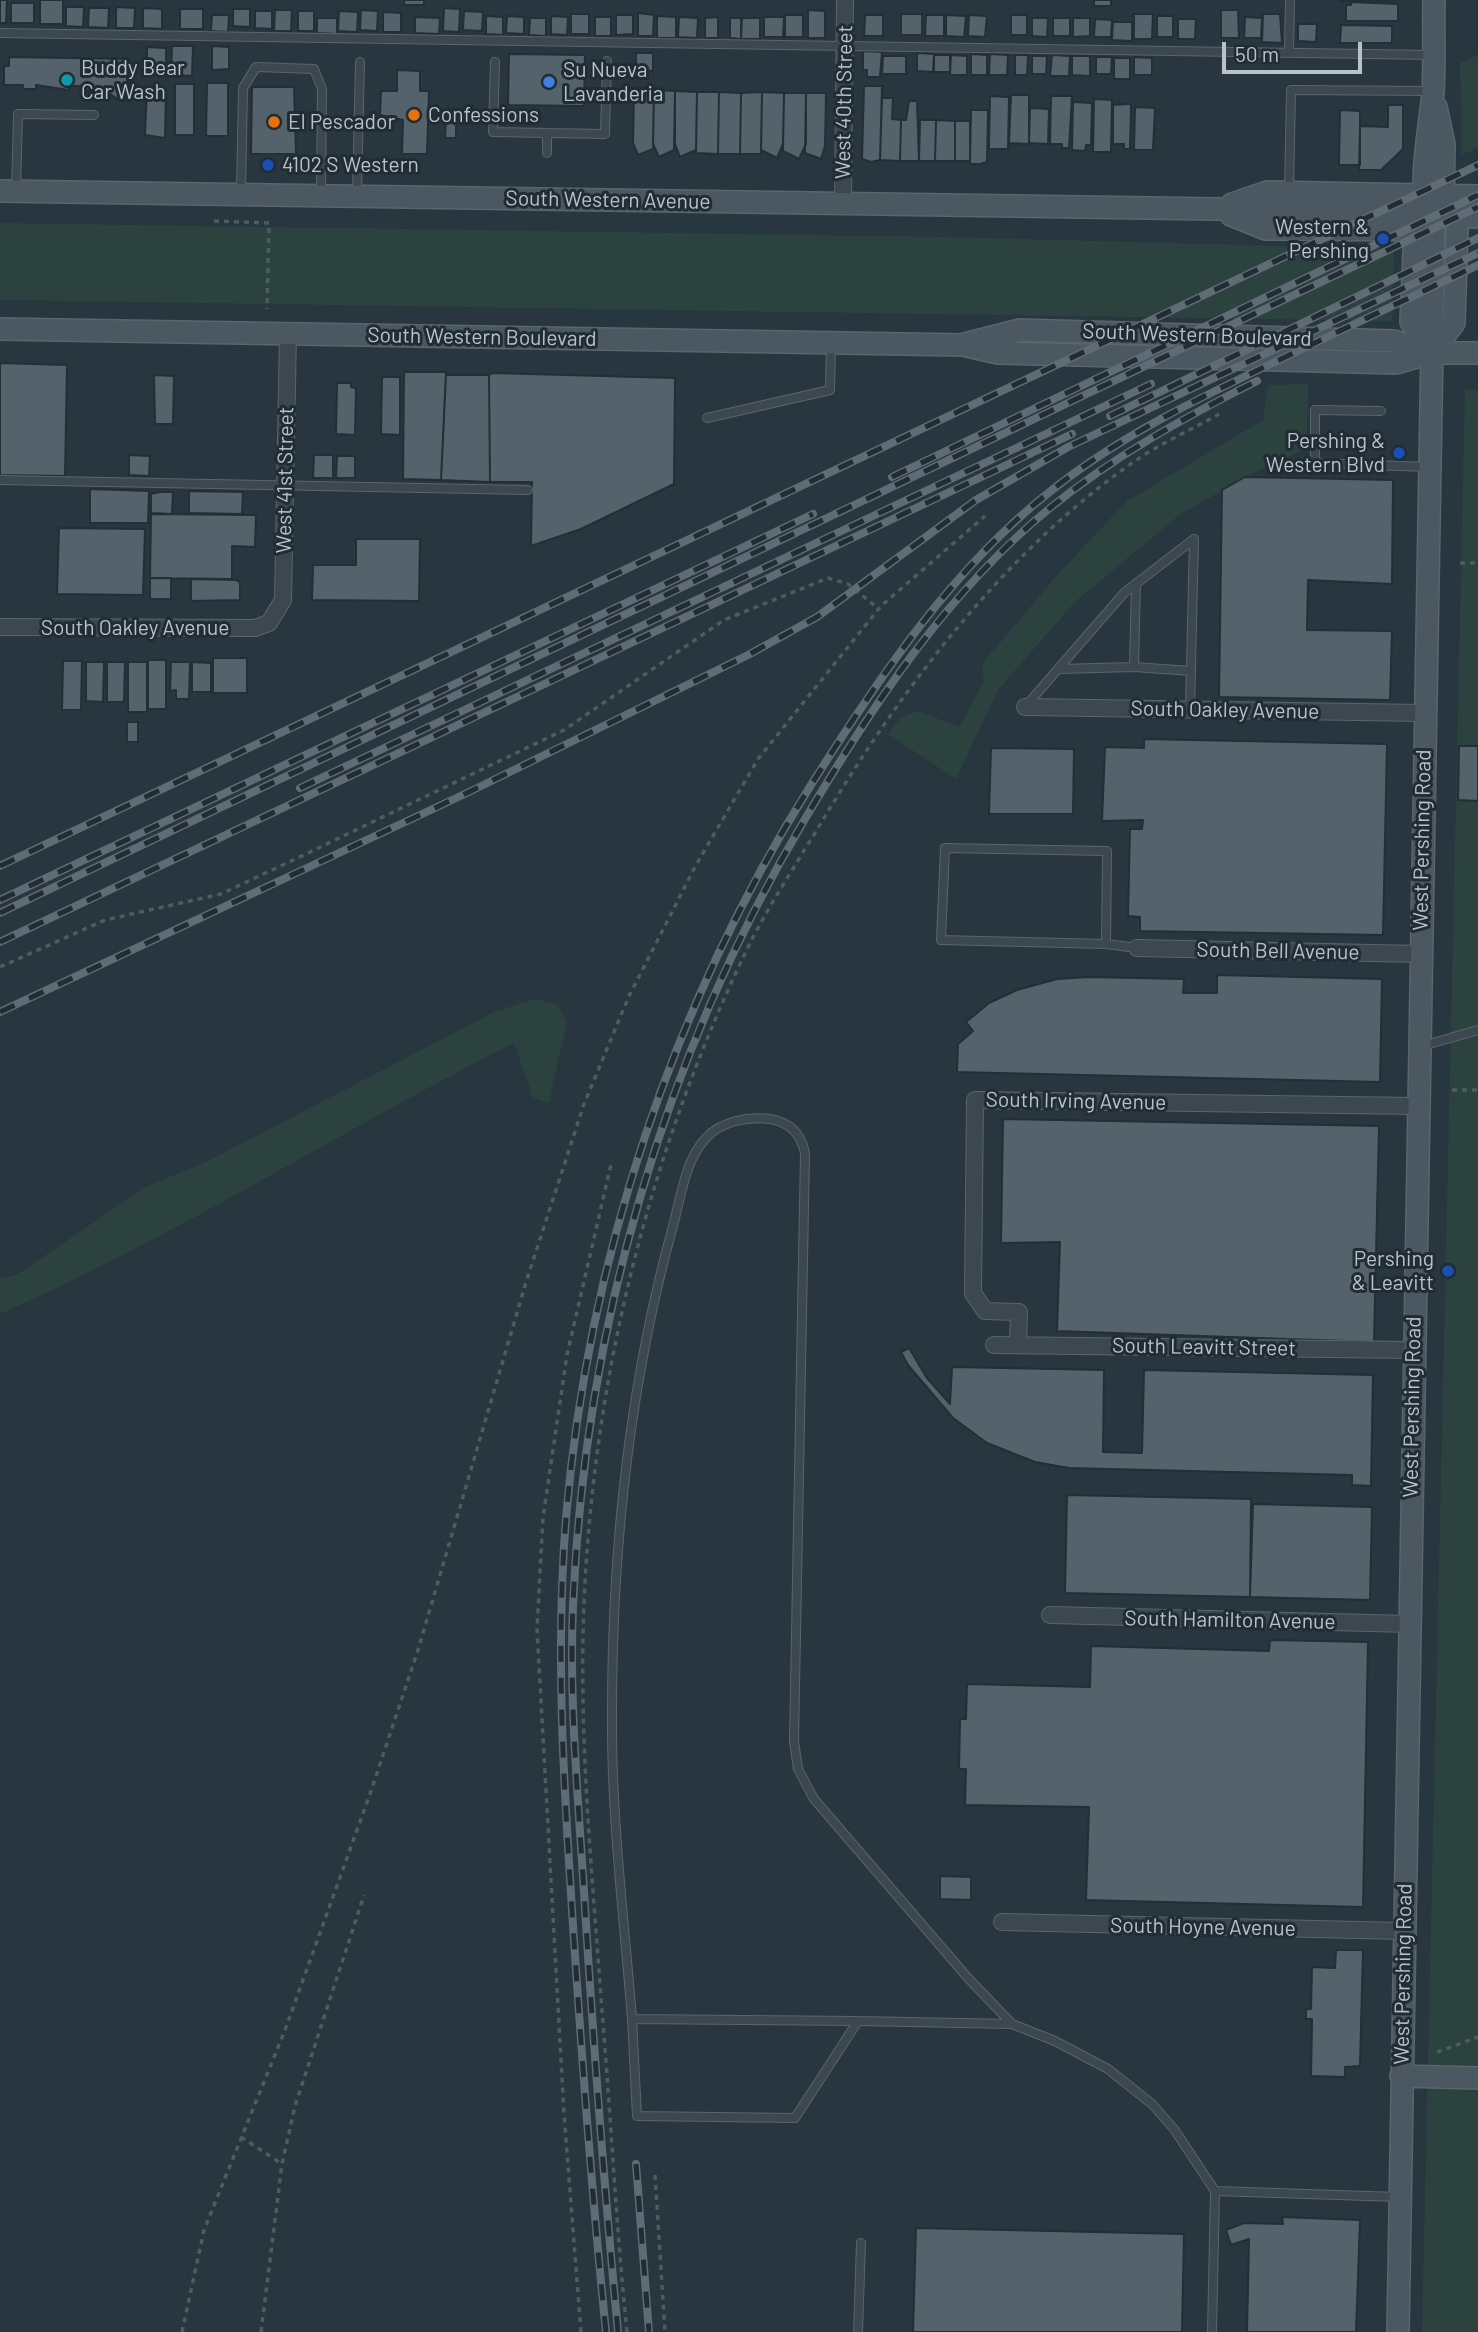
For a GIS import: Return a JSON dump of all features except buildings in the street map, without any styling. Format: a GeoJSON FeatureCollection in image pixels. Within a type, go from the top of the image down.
{"type":"FeatureCollection","features":[{"type":"Feature","properties":{"kind":"main road"},"geometry":{"type":"LineString","coordinates":[[1434,0],[1433,91],[1427,143],[1442,226],[1454,323],[1431,352],[1411,322],[1442,226]]}},
{"type":"Feature","properties":{"kind":"main road","name":"South Western Avenue"},"geometry":{"type":"LineString","coordinates":[[8,191],[1216,209],[1435,194],[1478,196]]}},
{"type":"Feature","properties":{"kind":"main road","name":"South Western Avenue"},"geometry":{"type":"LineString","coordinates":[[1289,202],[1442,226]]}},
{"type":"Feature","properties":{"kind":"main road","name":"South Western Avenue"},"geometry":{"type":"LineString","coordinates":[[1216,209],[1266,229],[1442,226],[1478,217]]}},
{"type":"Feature","properties":{"kind":"main road","name":"South Western Boulevard"},"geometry":{"type":"LineString","coordinates":[[0,329],[963,345],[998,353],[1396,363],[1431,352],[1478,353]]}},
{"type":"Feature","properties":{"kind":"main road","name":"West Pershing Road"},"geometry":{"type":"LineString","coordinates":[[1398,2332],[1431,352]]}},
{"type":"Feature","properties":{"kind":"main road"},"geometry":{"type":"LineString","coordinates":[[1401,2076],[1478,2078]]}},
{"type":"Feature","properties":{"kind":"street","name":"West 40th Street"},"geometry":{"type":"LineString","coordinates":[[844,204],[845,0]]}},
{"type":"Feature","properties":{"kind":"street","name":"West 41st Street"},"geometry":{"type":"LineString","coordinates":[[269,622],[283,600],[288,334]]}},
{"type":"Feature","properties":{"kind":"street","name":"South Oakley Avenue"},"geometry":{"type":"LineString","coordinates":[[0,627],[255,628],[269,622]]}},
{"type":"Feature","properties":{"kind":"street","name":"South Oakley Avenue"},"geometry":{"type":"LineString","coordinates":[[1025,707],[1424,713]]}},
{"type":"Feature","properties":{"kind":"street","name":"South Bell Avenue"},"geometry":{"type":"LineString","coordinates":[[1136,948],[1420,954]]}},
{"type":"Feature","properties":{"kind":"street","name":"South Irving Avenue"},"geometry":{"type":"LineString","coordinates":[[1018,1345],[1019,1312],[985,1311],[973,1293],[975,1100],[1418,1106]]}},
{"type":"Feature","properties":{"kind":"street","name":"South Leavitt Street"},"geometry":{"type":"LineString","coordinates":[[994,1345],[1413,1350]]}},
{"type":"Feature","properties":{"kind":"street","name":"South Hamilton Avenue"},"geometry":{"type":"LineString","coordinates":[[1050,1615],[1409,1623]]}},
{"type":"Feature","properties":{"kind":"street","name":"South Hoyne Avenue"},"geometry":{"type":"LineString","coordinates":[[1002,1922],[1404,1931]]}},
{"type":"Feature","properties":{"kind":"lane"},"geometry":{"type":"LineString","coordinates":[[1289,51],[1290,0]]}},
{"type":"Feature","properties":{"kind":"lane"},"geometry":{"type":"LineString","coordinates":[[0,33],[1433,55]]}},
{"type":"Feature","properties":{"kind":"lane"},"geometry":{"type":"LineString","coordinates":[[495,62],[493,132],[605,134],[607,61]]}},
{"type":"Feature","properties":{"kind":"lane"},"geometry":{"type":"LineString","coordinates":[[357,196],[360,62]]}},
{"type":"Feature","properties":{"kind":"lane"},"geometry":{"type":"LineString","coordinates":[[241,195],[243,88],[256,67],[314,69],[322,89],[321,196]]}},
{"type":"Feature","properties":{"kind":"lane"},"geometry":{"type":"LineString","coordinates":[[1289,202],[1291,90],[1433,91]]}},
{"type":"Feature","properties":{"kind":"lane"},"geometry":{"type":"LineString","coordinates":[[8,191],[18,114],[94,116]]}},
{"type":"Feature","properties":{"kind":"lane"},"geometry":{"type":"LineString","coordinates":[[547,133],[547,153]]}},
{"type":"Feature","properties":{"kind":"lane"},"geometry":{"type":"LineString","coordinates":[[707,418],[830,390],[831,342]]}},
{"type":"Feature","properties":{"kind":"lane"},"geometry":{"type":"LineString","coordinates":[[1381,411],[1315,410],[1315,463],[1429,467]]}},
{"type":"Feature","properties":{"kind":"lane"},"geometry":{"type":"LineString","coordinates":[[0,480],[528,490]]}},
{"type":"Feature","properties":{"kind":"lane"},"geometry":{"type":"LineString","coordinates":[[1025,707],[1124,593],[1194,539],[1190,709]]}},
{"type":"Feature","properties":{"kind":"lane"},"geometry":{"type":"LineString","coordinates":[[1134,667],[1136,583]]}},
{"type":"Feature","properties":{"kind":"lane"},"geometry":{"type":"LineString","coordinates":[[1058,669],[1134,667],[1191,671]]}},
{"type":"Feature","properties":{"kind":"lane"},"geometry":{"type":"LineString","coordinates":[[1106,944],[1107,851],[945,848],[941,940],[1106,944],[1136,948]]}},
{"type":"Feature","properties":{"kind":"lane"},"geometry":{"type":"LineString","coordinates":[[1419,1046],[1478,1030]]}},
{"type":"Feature","properties":{"kind":"lane"},"geometry":{"type":"LineString","coordinates":[[858,2021],[795,2118],[637,2116],[613,1788],[612,1683],[619,1543],[642,1348],[666,1251],[697,1150],[718,1128],[739,1120],[763,1118],[786,1123],[794,1130],[805,1153],[793,1741],[798,1769],[804,1784],[833,1821],[1012,2024]]}},
{"type":"Feature","properties":{"kind":"lane"},"geometry":{"type":"LineString","coordinates":[[632,2019],[1012,2024],[1089,2058],[1128,2082],[1174,2129],[1215,2191],[1212,2332]]}},
{"type":"Feature","properties":{"kind":"lane"},"geometry":{"type":"LineString","coordinates":[[1215,2191],[1399,2197]]}},
{"type":"Feature","properties":{"kind":"lane"},"geometry":{"type":"LineString","coordinates":[[858,2332],[861,2243]]}},
{"type":"Feature","properties":{"kind":"path"},"geometry":{"type":"LineString","coordinates":[[214,220],[270,223],[267,309]]}},
{"type":"Feature","properties":{"kind":"path"},"geometry":{"type":"LineString","coordinates":[[627,2332],[600,1972],[584,1660],[585,1584],[591,1505],[616,1340],[640,1235],[672,1132],[705,1045],[752,940],[869,742],[927,664],[1024,556],[1135,461],[1219,414]]}},
{"type":"Feature","properties":{"kind":"path"},"geometry":{"type":"LineString","coordinates":[[180,2332],[204,2230],[285,2029],[370,1794],[418,1650],[530,1269],[584,1104],[629,996],[696,865],[758,759],[879,609],[985,516]]}},
{"type":"Feature","properties":{"kind":"path"},"geometry":{"type":"LineString","coordinates":[[1460,563],[1478,563]]}},
{"type":"Feature","properties":{"kind":"path"},"geometry":{"type":"LineString","coordinates":[[0,967],[104,920],[221,894],[312,851],[564,730],[724,620],[828,578],[848,584],[879,609]]}},
{"type":"Feature","properties":{"kind":"path"},"geometry":{"type":"LineString","coordinates":[[1452,1090],[1478,1090]]}},
{"type":"Feature","properties":{"kind":"path"},"geometry":{"type":"LineString","coordinates":[[581,2332],[563,2100],[537,1629],[543,1517],[567,1354],[612,1160]]}},
{"type":"Feature","properties":{"kind":"path"},"geometry":{"type":"LineString","coordinates":[[261,2332],[282,2164],[295,2106],[364,1895]]}},
{"type":"Feature","properties":{"kind":"path"},"geometry":{"type":"LineString","coordinates":[[1437,2052],[1478,2038]]}},
{"type":"Feature","properties":{"kind":"path"},"geometry":{"type":"LineString","coordinates":[[242,2137],[282,2164]]}},
{"type":"Feature","properties":{"kind":"path"},"geometry":{"type":"LineString","coordinates":[[655,2175],[665,2332]]}},
{"type":"Feature","properties":{"kind":"green space"},"geometry":{"type":"Polygon","coordinates":[[[1478,55],[1478,148],[1462,155],[1460,63],[1478,55]]]}},
{"type":"Feature","properties":{"kind":"green space"},"geometry":{"type":"Polygon","coordinates":[[[0,223],[948,237],[1394,249],[1392,321],[0,300],[0,223]]]}},
{"type":"Feature","properties":{"kind":"green space"},"geometry":{"type":"Polygon","coordinates":[[[1308,384],[1307,448],[1245,477],[1178,516],[1075,602],[998,690],[956,779],[888,734],[900,718],[918,711],[959,727],[984,682],[982,664],[1058,574],[1127,501],[1263,420],[1268,385],[1308,384]]]}},
{"type":"Feature","properties":{"kind":"green space"},"geometry":{"type":"Polygon","coordinates":[[[1465,390],[1478,390],[1478,2332],[1422,2332],[1465,390]]]}},
{"type":"Feature","properties":{"kind":"green space"},"geometry":{"type":"Polygon","coordinates":[[[535,999],[558,1005],[567,1021],[549,1103],[533,1098],[514,1043],[131,1251],[0,1314],[0,1279],[18,1274],[147,1186],[204,1163],[496,1011],[535,999]]]}},
{"type":"Feature","properties":{"kind":"railway"},"geometry":{"type":"LineString","coordinates":[[0,866],[1478,165]]}},
{"type":"Feature","properties":{"kind":"railway"},"geometry":{"type":"LineString","coordinates":[[892,477],[1478,195]]}},
{"type":"Feature","properties":{"kind":"railway"},"geometry":{"type":"LineString","coordinates":[[0,913],[1478,207]]}},
{"type":"Feature","properties":{"kind":"railway"},"geometry":{"type":"LineString","coordinates":[[1110,416],[1478,238]]}},
{"type":"Feature","properties":{"kind":"railway"},"geometry":{"type":"LineString","coordinates":[[0,1012],[469,792],[748,655],[817,617],[976,500],[1068,447],[1478,253]]}},
{"type":"Feature","properties":{"kind":"railway"},"geometry":{"type":"LineString","coordinates":[[606,2332],[576,1976],[567,1823],[561,1670],[563,1569],[577,1421],[594,1325],[617,1230],[645,1136],[679,1045],[718,956],[762,869],[811,785],[890,666],[949,590],[982,554],[1052,490],[1133,435],[1189,404],[1478,265]]}},
{"type":"Feature","properties":{"kind":"railway"},"geometry":{"type":"LineString","coordinates":[[618,2332],[587,1947],[572,1676],[573,1605],[581,1501],[594,1398],[614,1297],[640,1197],[672,1099],[711,1003],[755,910],[805,819],[857,734],[914,652],[945,613],[1013,541],[1074,489],[1150,439],[1257,381]]}},
{"type":"Feature","properties":{"kind":"railway"},"geometry":{"type":"LineString","coordinates":[[300,788],[1151,384]]}},
{"type":"Feature","properties":{"kind":"railway"},"geometry":{"type":"LineString","coordinates":[[0,942],[1072,434]]}},
{"type":"Feature","properties":{"kind":"railway"},"geometry":{"type":"LineString","coordinates":[[0,900],[813,514]]}},
{"type":"Feature","properties":{"kind":"railway"},"geometry":{"type":"LineString","coordinates":[[636,2164],[649,2332]]}},
{"type":"Feature","properties":{"kind":"place","name":"Buddy Bear Car Wash"},"geometry":{"type":"Point","coordinates":[67,80]}},
{"type":"Feature","properties":{"kind":"place","name":"Su Nueva Lavanderia"},"geometry":{"type":"Point","coordinates":[549,82]}},
{"type":"Feature","properties":{"kind":"place","name":"Confessions"},"geometry":{"type":"Point","coordinates":[414,115]}},
{"type":"Feature","properties":{"kind":"place","name":"El Pescador"},"geometry":{"type":"Point","coordinates":[274,122]}},
{"type":"Feature","properties":{"kind":"place","name":"4102 S Western"},"geometry":{"type":"Point","coordinates":[268,165]}},
{"type":"Feature","properties":{"kind":"place","name":"Western & Pershing"},"geometry":{"type":"Point","coordinates":[1383,239]}},
{"type":"Feature","properties":{"kind":"place","name":"Pershing & Western Blvd"},"geometry":{"type":"Point","coordinates":[1399,453]}},
{"type":"Feature","properties":{"kind":"place","name":"Pershing & Leavitt"},"geometry":{"type":"Point","coordinates":[1448,1271]}}]}
